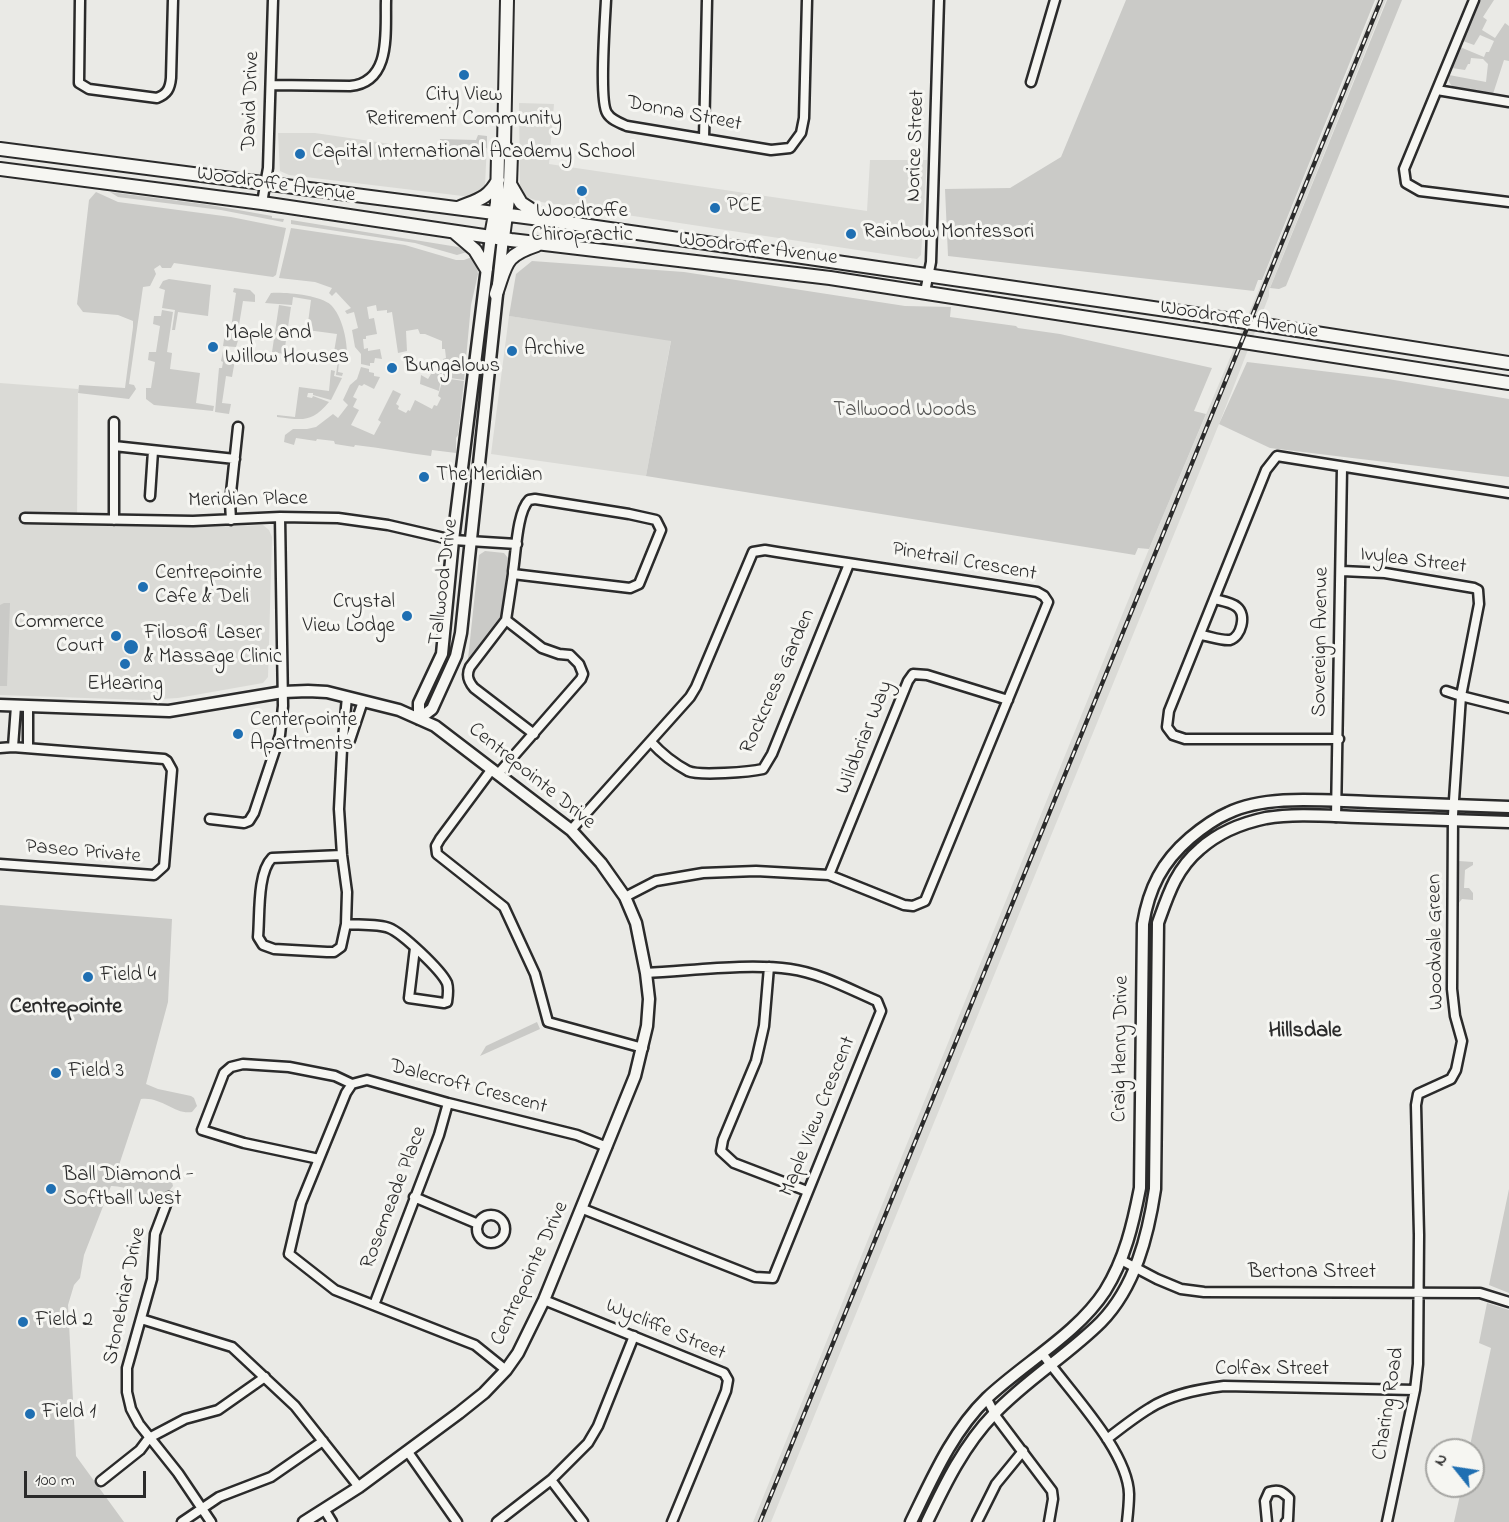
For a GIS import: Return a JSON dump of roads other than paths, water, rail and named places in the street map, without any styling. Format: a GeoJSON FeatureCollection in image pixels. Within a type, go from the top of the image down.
{"type":"FeatureCollection","features":[{"type":"Feature","properties":{"kind":"main road","name":"Tallwood Drive"},"geometry":{"type":"LineString","coordinates":[[497,237],[504,181],[511,154],[504,145],[507,0]]}},
{"type":"Feature","properties":{"kind":"main road","name":"Woodroffe Avenue"},"geometry":{"type":"LineString","coordinates":[[0,149],[548,220],[1194,314],[1509,363]]}},
{"type":"Feature","properties":{"kind":"main road","name":"Woodroffe Avenue"},"geometry":{"type":"LineString","coordinates":[[0,169],[262,203],[454,232],[819,276],[1509,383]]}},
{"type":"Feature","properties":{"kind":"main road"},"geometry":{"type":"LineString","coordinates":[[458,208],[485,197],[504,181],[521,203],[548,220]]}},
{"type":"Feature","properties":{"kind":"main road"},"geometry":{"type":"LineString","coordinates":[[454,232],[475,250],[486,268]]}},
{"type":"Feature","properties":{"kind":"main road"},"geometry":{"type":"LineString","coordinates":[[496,294],[507,263],[513,255],[541,243]]}},
{"type":"Feature","properties":{"kind":"main road"},"geometry":{"type":"LineString","coordinates":[[1190,333],[1194,314]]}},
{"type":"Feature","properties":{"kind":"main road"},"geometry":{"type":"LineString","coordinates":[[1294,350],[1298,330]]}},
{"type":"Feature","properties":{"kind":"street"},"geometry":{"type":"LineString","coordinates":[[80,0],[78,66],[80,84],[89,89],[157,98],[170,89],[173,0]]}},
{"type":"Feature","properties":{"kind":"street","name":"David Drive"},"geometry":{"type":"LineString","coordinates":[[262,203],[272,85],[273,0]]}},
{"type":"Feature","properties":{"kind":"street"},"geometry":{"type":"LineString","coordinates":[[272,85],[350,87],[367,82],[372,78],[384,57],[386,0]]}},
{"type":"Feature","properties":{"kind":"street","name":"Donna Street"},"geometry":{"type":"LineString","coordinates":[[606,0],[605,112],[627,126],[771,150],[790,148],[801,133],[804,118],[807,0]]}},
{"type":"Feature","properties":{"kind":"street"},"geometry":{"type":"LineString","coordinates":[[704,139],[707,0]]}},
{"type":"Feature","properties":{"kind":"street","name":"Norice Street"},"geometry":{"type":"LineString","coordinates":[[925,292],[931,262],[939,0]]}},
{"type":"Feature","properties":{"kind":"street"},"geometry":{"type":"LineString","coordinates":[[1031,82],[1055,0]]}},
{"type":"Feature","properties":{"kind":"street"},"geometry":{"type":"LineString","coordinates":[[1474,0],[1404,169],[1406,183],[1420,190],[1509,202]]}},
{"type":"Feature","properties":{"kind":"street"},"geometry":{"type":"LineString","coordinates":[[1437,90],[1509,102]]}},
{"type":"Feature","properties":{"kind":"street","name":"Tallwood Drive"},"geometry":{"type":"LineString","coordinates":[[419,719],[419,703],[442,654],[453,540],[486,268],[497,237]]}},
{"type":"Feature","properties":{"kind":"street","name":"Tallwood Drive"},"geometry":{"type":"LineString","coordinates":[[419,719],[432,709],[456,656],[461,633],[496,294],[497,237]]}},
{"type":"Feature","properties":{"kind":"street"},"geometry":{"type":"LineString","coordinates":[[114,422],[114,520]]}},
{"type":"Feature","properties":{"kind":"street"},"geometry":{"type":"LineString","coordinates":[[231,520],[230,502],[238,427]]}},
{"type":"Feature","properties":{"kind":"street"},"geometry":{"type":"LineString","coordinates":[[114,447],[235,459]]}},
{"type":"Feature","properties":{"kind":"street"},"geometry":{"type":"LineString","coordinates":[[150,496],[153,451]]}},
{"type":"Feature","properties":{"kind":"street"},"geometry":{"type":"LineString","coordinates":[[1339,739],[1185,739],[1173,735],[1167,727],[1169,711],[1266,470],[1277,456],[1509,493]]}},
{"type":"Feature","properties":{"kind":"street","name":"Sovereign Avenue"},"geometry":{"type":"LineString","coordinates":[[1336,817],[1342,468]]}},
{"type":"Feature","properties":{"kind":"street"},"geometry":{"type":"LineString","coordinates":[[513,574],[635,587],[639,584],[661,530],[656,520],[651,518],[529,500],[522,511],[506,620],[470,667],[468,676],[469,683],[534,734]]}},
{"type":"Feature","properties":{"kind":"street"},"geometry":{"type":"LineString","coordinates":[[210,819],[244,823],[249,821],[254,813],[280,735],[283,692],[280,517]]}},
{"type":"Feature","properties":{"kind":"street","name":"Meridian Place"},"geometry":{"type":"LineString","coordinates":[[25,518],[231,520],[280,517],[339,518],[388,525],[453,540],[517,544]]}},
{"type":"Feature","properties":{"kind":"street","name":"Pinetrail Crescent"},"geometry":{"type":"LineString","coordinates":[[571,830],[690,697],[753,552],[765,550],[849,564],[918,572],[1037,592],[1044,596],[1048,602],[925,900],[913,906],[904,905],[829,875],[756,872],[703,873],[656,881],[624,897]]}},
{"type":"Feature","properties":{"kind":"street","name":"Rockcress Garden"},"geometry":{"type":"LineString","coordinates":[[651,742],[691,772],[750,772],[763,769],[772,754],[849,564]]}},
{"type":"Feature","properties":{"kind":"street","name":"Ivylea Street"},"geometry":{"type":"LineString","coordinates":[[1342,571],[1385,573],[1478,590],[1479,604],[1461,696],[1453,820]]}},
{"type":"Feature","properties":{"kind":"street"},"geometry":{"type":"LineString","coordinates":[[1201,635],[1232,639],[1238,636],[1242,625],[1242,612],[1238,607],[1214,599]]}},
{"type":"Feature","properties":{"kind":"street"},"geometry":{"type":"LineString","coordinates":[[506,620],[542,648],[570,655],[579,664],[584,674],[534,734],[495,772],[440,839],[436,846],[437,854],[504,907],[535,974],[548,1022],[643,1048]]}},
{"type":"Feature","properties":{"kind":"street","name":"Wildbriar Way"},"geometry":{"type":"LineString","coordinates":[[829,875],[908,681],[914,674],[927,675],[1008,700]]}},
{"type":"Feature","properties":{"kind":"street"},"geometry":{"type":"LineString","coordinates":[[1446,691],[1509,708]]}},
{"type":"Feature","properties":{"kind":"street","name":"Centrepointe Drive"},"geometry":{"type":"LineString","coordinates":[[0,705],[179,711],[283,692],[327,692],[399,710],[435,726],[571,830],[601,863],[624,897],[636,923],[649,999],[643,1048],[635,1076],[583,1209],[544,1300],[518,1353],[506,1370],[468,1407],[359,1487],[304,1522]]}},
{"type":"Feature","properties":{"kind":"street"},"geometry":{"type":"LineString","coordinates":[[342,855],[271,859],[263,876],[258,937],[263,945],[274,949],[334,952],[341,947],[346,924],[347,892],[339,809],[347,697]]}},
{"type":"Feature","properties":{"kind":"street"},"geometry":{"type":"LineString","coordinates":[[342,749],[350,740],[363,700]]}},
{"type":"Feature","properties":{"kind":"street"},"geometry":{"type":"LineString","coordinates":[[13,747],[16,706]]}},
{"type":"Feature","properties":{"kind":"street"},"geometry":{"type":"LineString","coordinates":[[28,707],[28,748]]}},
{"type":"Feature","properties":{"kind":"street","name":"Paseo Private"},"geometry":{"type":"LineString","coordinates":[[0,748],[28,748],[164,759],[168,761],[172,770],[164,866],[151,877],[0,864]]}},
{"type":"Feature","properties":{"kind":"street","name":"Craig Henry Drive"},"geometry":{"type":"LineString","coordinates":[[911,1522],[940,1462],[960,1431],[987,1399],[1075,1324],[1094,1304],[1121,1260],[1133,1226],[1140,1188],[1143,924],[1148,900],[1164,866],[1177,849],[1209,823],[1229,812],[1251,805],[1275,802],[1337,801],[1509,807]]}},
{"type":"Feature","properties":{"kind":"street","name":"Craig Henry Drive"},"geometry":{"type":"LineString","coordinates":[[927,1522],[962,1456],[994,1413],[1102,1320],[1120,1296],[1135,1268],[1149,1228],[1155,1189],[1158,924],[1170,886],[1184,866],[1200,848],[1219,835],[1242,824],[1268,818],[1336,817],[1509,822]]}},
{"type":"Feature","properties":{"kind":"street","name":"Woodvale Green"},"geometry":{"type":"LineString","coordinates":[[1419,1291],[1416,1105],[1418,1094],[1455,1075],[1462,1041],[1455,1016],[1452,989],[1453,820]]}},
{"type":"Feature","properties":{"kind":"street"},"geometry":{"type":"LineString","coordinates":[[346,924],[389,928],[415,948],[434,965],[446,982],[447,1002],[444,1004],[409,998],[415,948]]}},
{"type":"Feature","properties":{"kind":"street"},"geometry":{"type":"LineString","coordinates":[[770,967],[764,1026],[756,1061],[723,1140],[721,1151],[734,1163],[807,1191]]}},
{"type":"Feature","properties":{"kind":"street","name":"Maple View Crescent"},"geometry":{"type":"LineString","coordinates":[[583,1209],[755,1276],[773,1278],[881,1011],[877,1000],[818,976],[792,969],[770,967],[646,972]]}},
{"type":"Feature","properties":{"kind":"street"},"geometry":{"type":"LineString","coordinates":[[319,1159],[244,1143],[202,1130],[224,1073],[231,1067],[243,1064],[289,1066],[335,1076],[352,1084],[346,1093],[319,1159],[301,1203],[289,1254],[335,1290],[475,1344],[506,1370]]}},
{"type":"Feature","properties":{"kind":"street","name":"Dalecroft Crescent"},"geometry":{"type":"LineString","coordinates":[[352,1084],[367,1080],[577,1135],[607,1147]]}},
{"type":"Feature","properties":{"kind":"street","name":"Rosemeade Place"},"geometry":{"type":"LineString","coordinates":[[374,1305],[440,1135],[448,1103]]}},
{"type":"Feature","properties":{"kind":"street","name":"Stonebriar Drive"},"geometry":{"type":"LineString","coordinates":[[169,1197],[155,1234],[152,1279],[127,1368],[127,1392],[135,1417],[178,1473],[211,1522]]}},
{"type":"Feature","properties":{"kind":"street"},"geometry":{"type":"LineString","coordinates":[[414,1197],[478,1224]]}},
{"type":"Feature","properties":{"kind":"street","name":"Bertona Street"},"geometry":{"type":"LineString","coordinates":[[1121,1260],[1180,1289],[1204,1292],[1419,1291],[1480,1293],[1509,1302]]}},
{"type":"Feature","properties":{"kind":"street","name":"Charing Road"},"geometry":{"type":"LineString","coordinates":[[1387,1522],[1418,1364],[1419,1291]]}},
{"type":"Feature","properties":{"kind":"street","name":"Wycliffe Street"},"geometry":{"type":"LineString","coordinates":[[544,1300],[724,1373],[728,1380],[726,1390],[672,1522]]}},
{"type":"Feature","properties":{"kind":"street"},"geometry":{"type":"LineString","coordinates":[[141,1319],[232,1347],[295,1406],[359,1487]]}},
{"type":"Feature","properties":{"kind":"street"},"geometry":{"type":"LineString","coordinates":[[496,1522],[551,1480],[588,1443],[634,1336]]}},
{"type":"Feature","properties":{"kind":"street"},"geometry":{"type":"LineString","coordinates":[[1042,1353],[1107,1439],[1125,1474],[1129,1493],[1127,1522]]}},
{"type":"Feature","properties":{"kind":"street"},"geometry":{"type":"LineString","coordinates":[[101,1481],[141,1450],[149,1438],[185,1419],[218,1410],[265,1377]]}},
{"type":"Feature","properties":{"kind":"street","name":"Colfax Street"},"geometry":{"type":"LineString","coordinates":[[1107,1439],[1151,1407],[1168,1399],[1204,1389],[1224,1386],[1414,1390]]}},
{"type":"Feature","properties":{"kind":"street"},"geometry":{"type":"LineString","coordinates":[[987,1399],[994,1413],[1052,1491],[1049,1522]]}},
{"type":"Feature","properties":{"kind":"street"},"geometry":{"type":"LineString","coordinates":[[183,1522],[219,1497],[270,1477],[323,1441]]}},
{"type":"Feature","properties":{"kind":"street"},"geometry":{"type":"LineString","coordinates":[[976,1522],[996,1484],[1023,1451]]}},
{"type":"Feature","properties":{"kind":"street"},"geometry":{"type":"LineString","coordinates":[[408,1452],[457,1522]]}},
{"type":"Feature","properties":{"kind":"street"},"geometry":{"type":"LineString","coordinates":[[551,1480],[583,1522]]}},
{"type":"Feature","properties":{"kind":"street"},"geometry":{"type":"LineString","coordinates":[[1267,1522],[1265,1501],[1269,1492],[1276,1490],[1283,1492],[1289,1498],[1286,1522]]}},
{"type":"Feature","properties":{"kind":"street"},"geometry":{"type":"LineString","coordinates":[[324,1509],[332,1522]]}},
{"type":"Feature","properties":{"kind":"railway"},"geometry":{"type":"LineString","coordinates":[[760,1522],[1381,0]]}},
{"type":"Feature","properties":{"kind":"place","name":"City View Retirement Community"},"geometry":{"type":"Point","coordinates":[464,75]}},
{"type":"Feature","properties":{"kind":"place","name":"Capital International Academy School"},"geometry":{"type":"Point","coordinates":[300,154]}},
{"type":"Feature","properties":{"kind":"place","name":"Woodroffe Chiropractic"},"geometry":{"type":"Point","coordinates":[582,191]}},
{"type":"Feature","properties":{"kind":"place","name":"PCE"},"geometry":{"type":"Point","coordinates":[715,208]}},
{"type":"Feature","properties":{"kind":"place","name":"Rainbow Montessori"},"geometry":{"type":"Point","coordinates":[851,234]}},
{"type":"Feature","properties":{"kind":"place","name":"Maple and Willow Houses"},"geometry":{"type":"Point","coordinates":[213,347]}},
{"type":"Feature","properties":{"kind":"place","name":"Archive"},"geometry":{"type":"Point","coordinates":[512,351]}},
{"type":"Feature","properties":{"kind":"place","name":"Bungalows"},"geometry":{"type":"Point","coordinates":[392,368]}},
{"type":"Feature","properties":{"kind":"place","name":"The Meridian"},"geometry":{"type":"Point","coordinates":[424,477]}},
{"type":"Feature","properties":{"kind":"place","name":"Centrepointe Cafe & Deli"},"geometry":{"type":"Point","coordinates":[143,587]}},
{"type":"Feature","properties":{"kind":"place","name":"Crystal View Lodge"},"geometry":{"type":"Point","coordinates":[407,616]}},
{"type":"Feature","properties":{"kind":"place","name":"Commerce Court"},"geometry":{"type":"Point","coordinates":[116,636]}},
{"type":"Feature","properties":{"kind":"place","name":"Filosofi Laser & Massage Clinic"},"geometry":{"type":"Point","coordinates":[131,647]}},
{"type":"Feature","properties":{"kind":"place","name":"EHearing"},"geometry":{"type":"Point","coordinates":[125,664]}},
{"type":"Feature","properties":{"kind":"place","name":"Centerpointe Apartments"},"geometry":{"type":"Point","coordinates":[238,734]}},
{"type":"Feature","properties":{"kind":"place","name":"Field 4"},"geometry":{"type":"Point","coordinates":[88,977]}},
{"type":"Feature","properties":{"kind":"place","name":"Field 3"},"geometry":{"type":"Point","coordinates":[56,1073]}},
{"type":"Feature","properties":{"kind":"place","name":"Ball Diamond - Softball West"},"geometry":{"type":"Point","coordinates":[51,1189]}},
{"type":"Feature","properties":{"kind":"place","name":"Field 2"},"geometry":{"type":"Point","coordinates":[23,1322]}},
{"type":"Feature","properties":{"kind":"place","name":"Field 1"},"geometry":{"type":"Point","coordinates":[30,1414]}},
{"type":"Feature","properties":{"kind":"district","name":"Centrepointe"},"geometry":{"type":"Point","coordinates":[66,1008]}},
{"type":"Feature","properties":{"kind":"district","name":"Hillsdale"},"geometry":{"type":"Point","coordinates":[1305,1032]}},
{"type":"Feature","properties":{"kind":"park label","name":"Tallwood Woods"},"geometry":{"type":"Point","coordinates":[905,412]}}]}
